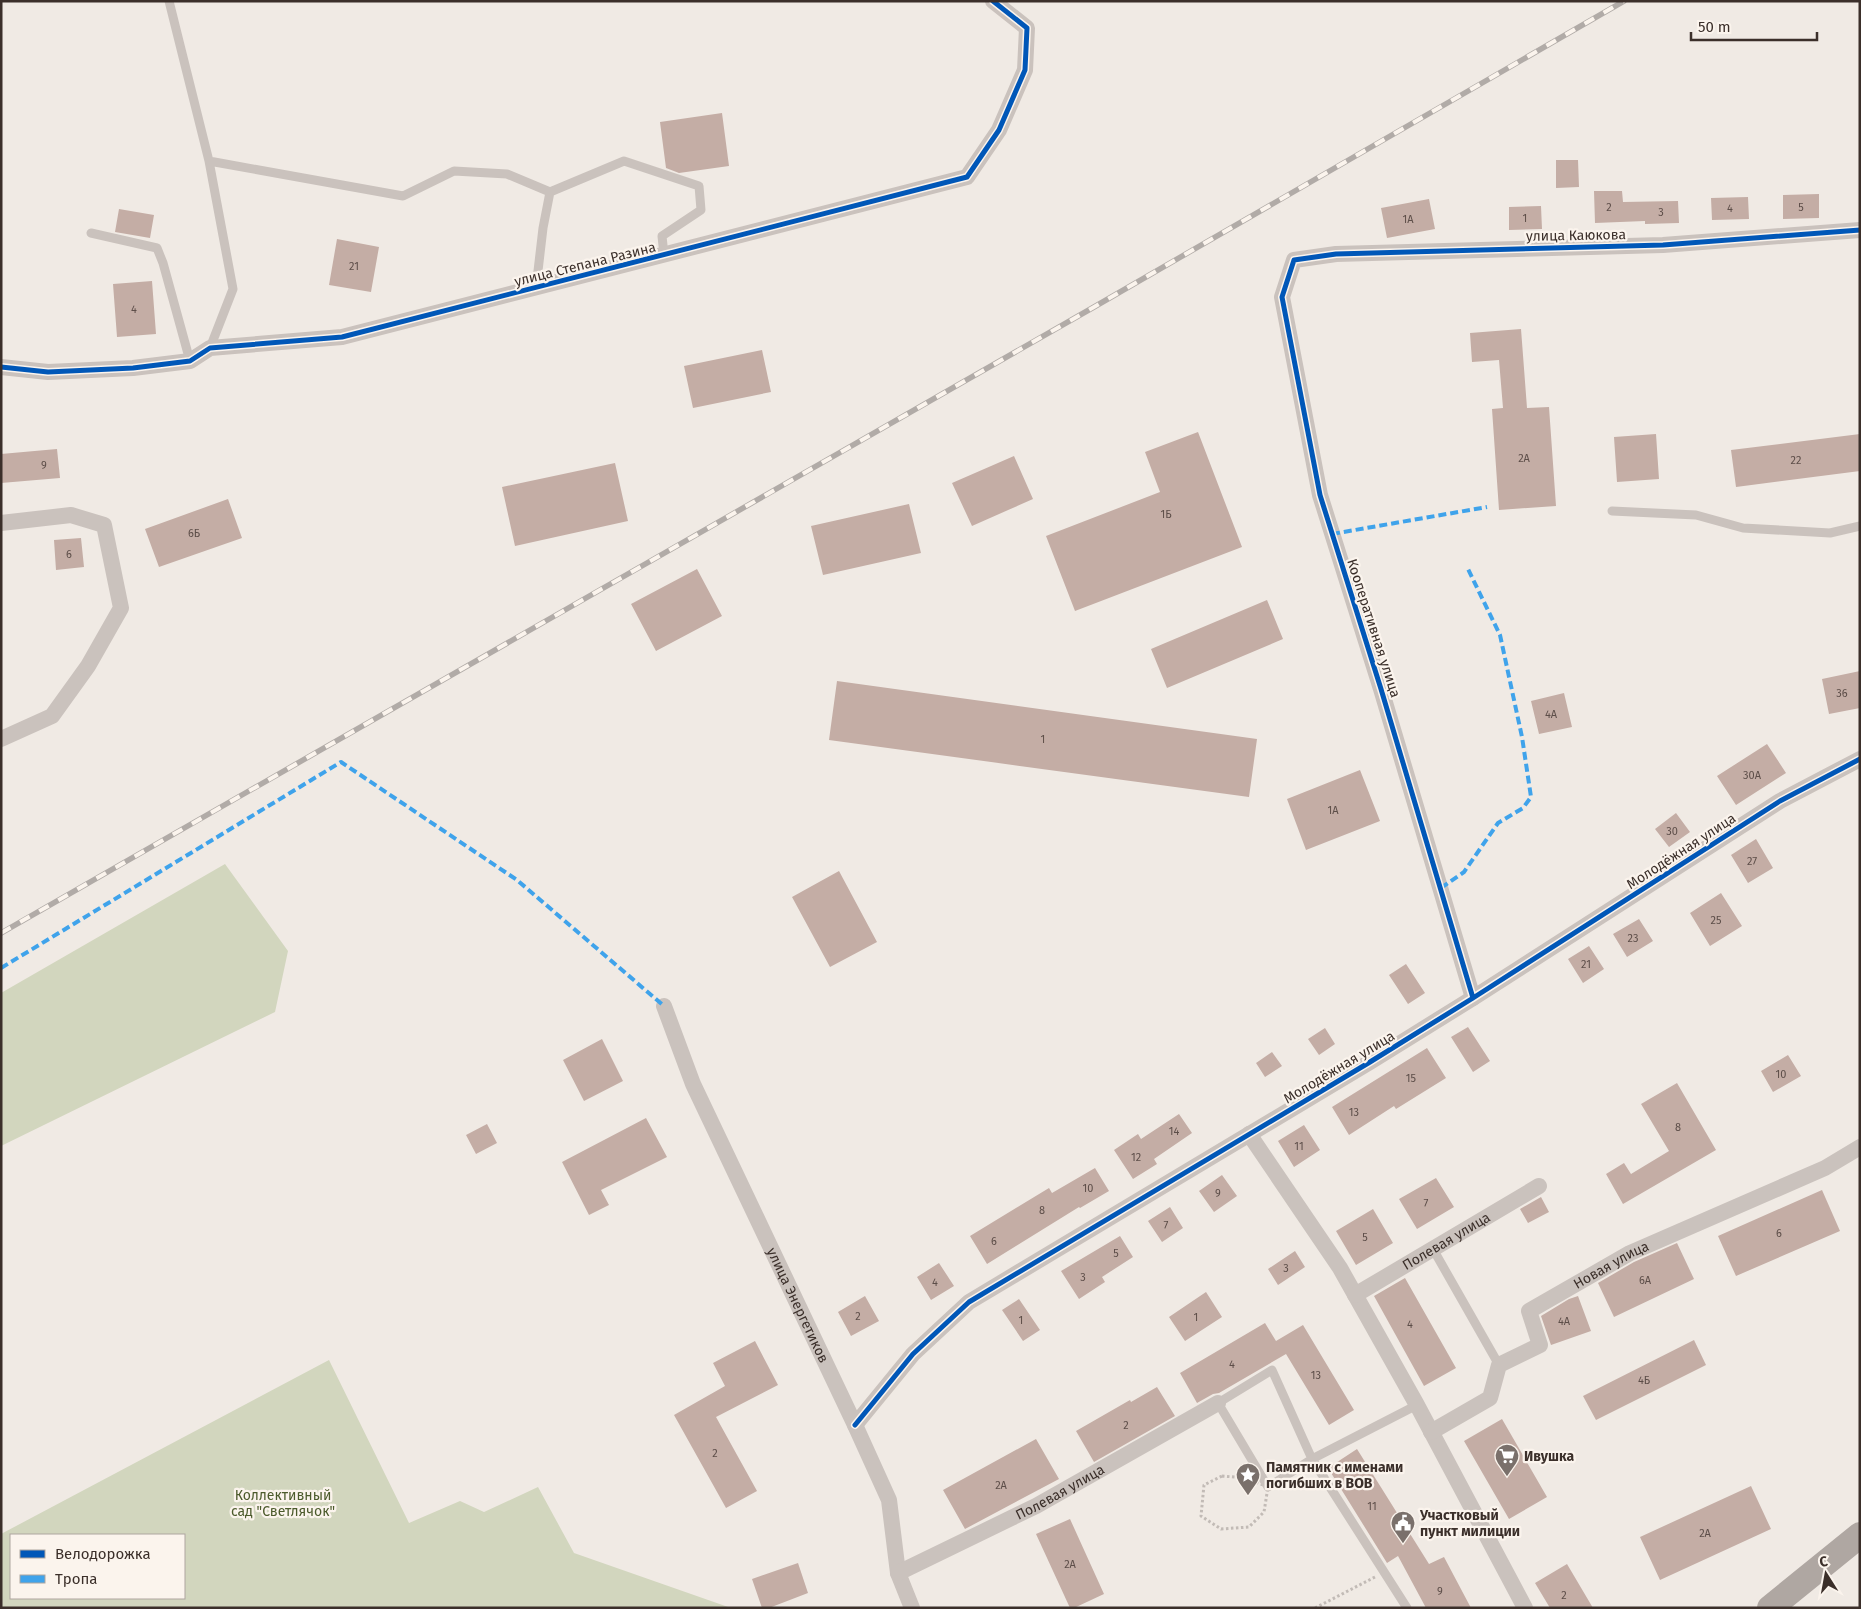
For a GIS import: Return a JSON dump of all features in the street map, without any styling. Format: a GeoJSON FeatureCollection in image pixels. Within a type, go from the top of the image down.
{"type":"FeatureCollection","features":[{"type":"Feature","properties":{"kind":"main road"},"geometry":{"type":"LineString","coordinates":[[1770,1608],[1860,1534]]}},
{"type":"Feature","properties":{"kind":"street","name":"улица Степана Разина"},"geometry":{"type":"LineString","coordinates":[[1,367],[48,372],[133,368],[190,361],[210,348],[342,337],[967,178],[999,130],[1024,70],[1027,28],[993,1]]}},
{"type":"Feature","properties":{"kind":"street","name":"улица Каюкова"},"geometry":{"type":"LineString","coordinates":[[1294,260],[1336,254],[1663,245],[1860,230]]}},
{"type":"Feature","properties":{"kind":"street","name":"Кооперативная улица"},"geometry":{"type":"LineString","coordinates":[[1294,260],[1282,297],[1320,495],[1381,688],[1473,998]]}},
{"type":"Feature","properties":{"kind":"street"},"geometry":{"type":"LineString","coordinates":[[1,523],[71,515],[104,525],[121,608],[88,666],[52,716],[1,739]]}},
{"type":"Feature","properties":{"kind":"street","name":"Молодёжная улица"},"geometry":{"type":"LineString","coordinates":[[856,1425],[913,1354],[969,1302],[1473,998],[1780,801],[1860,759]]}},
{"type":"Feature","properties":{"kind":"street","name":"улица Энергетиков"},"geometry":{"type":"LineString","coordinates":[[664,1006],[693,1084],[856,1425],[889,1500],[898,1573],[912,1608]]}},
{"type":"Feature","properties":{"kind":"street"},"geometry":{"type":"LineString","coordinates":[[1249,1134],[1340,1268],[1417,1405],[1524,1608]]}},
{"type":"Feature","properties":{"kind":"street","name":"Новая улица"},"geometry":{"type":"LineString","coordinates":[[1499,1365],[1540,1345],[1529,1311],[1630,1253],[1825,1168],[1860,1147]]}},
{"type":"Feature","properties":{"kind":"street","name":"Полевая улица"},"geometry":{"type":"LineString","coordinates":[[1355,1295],[1539,1186]]}},
{"type":"Feature","properties":{"kind":"street"},"geometry":{"type":"LineString","coordinates":[[1431,1432],[1490,1398],[1499,1365]]}},
{"type":"Feature","properties":{"kind":"street","name":"Полевая улица"},"geometry":{"type":"LineString","coordinates":[[898,1573],[1036,1506],[1218,1403]]}},
{"type":"Feature","properties":{"kind":"lane"},"geometry":{"type":"LineString","coordinates":[[169,1],[209,161],[233,289],[210,348]]}},
{"type":"Feature","properties":{"kind":"lane"},"geometry":{"type":"LineString","coordinates":[[209,161],[403,196],[454,171],[507,174],[550,192],[624,161],[699,186],[701,210],[662,236],[664,256]]}},
{"type":"Feature","properties":{"kind":"lane"},"geometry":{"type":"LineString","coordinates":[[536,288],[543,228],[550,192]]}},
{"type":"Feature","properties":{"kind":"lane"},"geometry":{"type":"LineString","coordinates":[[92,233],[157,248],[163,263],[190,361]]}},
{"type":"Feature","properties":{"kind":"lane"},"geometry":{"type":"LineString","coordinates":[[1612,511],[1696,515],[1743,528],[1830,533],[1860,526]]}},
{"type":"Feature","properties":{"kind":"lane"},"geometry":{"type":"LineString","coordinates":[[1433,1249],[1499,1365]]}},
{"type":"Feature","properties":{"kind":"lane"},"geometry":{"type":"LineString","coordinates":[[1407,1608],[1312,1459],[1272,1370],[1218,1403],[1268,1487],[1312,1459],[1417,1405]]}},
{"type":"Feature","properties":{"kind":"path"},"geometry":{"type":"LineString","coordinates":[[1222,1476],[1246,1478],[1268,1487],[1264,1512],[1249,1526],[1221,1529],[1201,1516],[1204,1485],[1222,1476]]}},
{"type":"Feature","properties":{"kind":"path"},"geometry":{"type":"LineString","coordinates":[[1315,1608],[1385,1572]]}},
{"type":"Feature","properties":{"kind":"green space"},"geometry":{"type":"Polygon","coordinates":[[[225,864],[288,951],[275,1012],[1,1146],[1,993],[225,864]]]}},
{"type":"Feature","properties":{"kind":"green space","name":"Коллективный сад \"Светлячок\""},"geometry":{"type":"Polygon","coordinates":[[[329,1360],[409,1523],[460,1501],[484,1512],[538,1487],[574,1553],[731,1608],[1,1608],[1,1534],[329,1360]]]}},
{"type":"Feature","properties":{"kind":"building"},"geometry":{"type":"Polygon","coordinates":[[[722,113],[729,166],[679,173],[666,168],[660,122],[722,113]]]}},
{"type":"Feature","properties":{"kind":"building"},"geometry":{"type":"Polygon","coordinates":[[[1556,160],[1578,160],[1579,187],[1556,188],[1556,160]]]}},
{"type":"Feature","properties":{"kind":"building"},"geometry":{"type":"Polygon","coordinates":[[[1594,191],[1622,191],[1623,202],[1678,201],[1679,223],[1645,224],[1645,221],[1595,223],[1594,191]]]}},
{"type":"Feature","properties":{"kind":"building"},"geometry":{"type":"Polygon","coordinates":[[[1819,194],[1819,218],[1783,219],[1783,195],[1819,194]]]}},
{"type":"Feature","properties":{"kind":"building"},"geometry":{"type":"Polygon","coordinates":[[[1748,197],[1749,219],[1712,220],[1711,198],[1748,197]]]}},
{"type":"Feature","properties":{"kind":"building"},"geometry":{"type":"Polygon","coordinates":[[[1429,199],[1435,229],[1387,238],[1381,208],[1429,199]]]}},
{"type":"Feature","properties":{"kind":"building"},"geometry":{"type":"Polygon","coordinates":[[[1541,206],[1542,229],[1509,230],[1509,207],[1541,206]]]}},
{"type":"Feature","properties":{"kind":"building"},"geometry":{"type":"Polygon","coordinates":[[[119,209],[154,215],[150,238],[115,232],[119,209]]]}},
{"type":"Feature","properties":{"kind":"building"},"geometry":{"type":"Polygon","coordinates":[[[337,239],[379,247],[371,292],[329,285],[337,239]]]}},
{"type":"Feature","properties":{"kind":"building"},"geometry":{"type":"Polygon","coordinates":[[[152,281],[156,334],[117,337],[113,284],[152,281]]]}},
{"type":"Feature","properties":{"kind":"building"},"geometry":{"type":"Polygon","coordinates":[[[1521,329],[1527,408],[1549,407],[1556,506],[1499,510],[1492,409],[1503,408],[1499,360],[1472,362],[1470,333],[1521,329]]]}},
{"type":"Feature","properties":{"kind":"building"},"geometry":{"type":"Polygon","coordinates":[[[762,350],[771,392],[693,408],[684,366],[762,350]]]}},
{"type":"Feature","properties":{"kind":"building"},"geometry":{"type":"Polygon","coordinates":[[[1198,432],[1242,547],[1075,611],[1046,536],[1160,492],[1145,452],[1198,432]]]}},
{"type":"Feature","properties":{"kind":"building"},"geometry":{"type":"Polygon","coordinates":[[[1656,434],[1659,479],[1617,482],[1614,437],[1656,434]]]}},
{"type":"Feature","properties":{"kind":"building"},"geometry":{"type":"Polygon","coordinates":[[[1860,434],[1860,471],[1736,487],[1731,450],[1860,434]]]}},
{"type":"Feature","properties":{"kind":"building"},"geometry":{"type":"Polygon","coordinates":[[[57,449],[60,478],[1,483],[1,454],[57,449]]]}},
{"type":"Feature","properties":{"kind":"building"},"geometry":{"type":"Polygon","coordinates":[[[1014,456],[1033,499],[972,526],[952,483],[1014,456]]]}},
{"type":"Feature","properties":{"kind":"building"},"geometry":{"type":"Polygon","coordinates":[[[615,463],[628,521],[515,546],[502,487],[615,463]]]}},
{"type":"Feature","properties":{"kind":"building"},"geometry":{"type":"Polygon","coordinates":[[[228,499],[242,538],[159,567],[145,529],[228,499]]]}},
{"type":"Feature","properties":{"kind":"building"},"geometry":{"type":"Polygon","coordinates":[[[909,504],[921,553],[823,575],[811,526],[909,504]]]}},
{"type":"Feature","properties":{"kind":"building"},"geometry":{"type":"Polygon","coordinates":[[[81,538],[84,567],[56,570],[54,540],[81,538]]]}},
{"type":"Feature","properties":{"kind":"building"},"geometry":{"type":"Polygon","coordinates":[[[697,569],[722,616],[656,651],[631,604],[697,569]]]}},
{"type":"Feature","properties":{"kind":"building"},"geometry":{"type":"Polygon","coordinates":[[[1267,600],[1283,639],[1167,688],[1151,649],[1267,600]]]}},
{"type":"Feature","properties":{"kind":"building"},"geometry":{"type":"Polygon","coordinates":[[[1860,671],[1860,708],[1829,714],[1822,679],[1860,671]]]}},
{"type":"Feature","properties":{"kind":"building"},"geometry":{"type":"Polygon","coordinates":[[[837,681],[1257,739],[1249,797],[829,740],[837,681]]]}},
{"type":"Feature","properties":{"kind":"building"},"geometry":{"type":"Polygon","coordinates":[[[1564,693],[1572,727],[1539,734],[1531,701],[1564,693]]]}},
{"type":"Feature","properties":{"kind":"building"},"geometry":{"type":"Polygon","coordinates":[[[1767,744],[1786,773],[1736,805],[1717,776],[1767,744]]]}},
{"type":"Feature","properties":{"kind":"building"},"geometry":{"type":"Polygon","coordinates":[[[1360,770],[1380,821],[1306,850],[1287,799],[1360,770]]]}},
{"type":"Feature","properties":{"kind":"building"},"geometry":{"type":"Polygon","coordinates":[[[1676,813],[1690,832],[1669,847],[1655,829],[1676,813]]]}},
{"type":"Feature","properties":{"kind":"building"},"geometry":{"type":"Polygon","coordinates":[[[1756,839],[1773,868],[1748,883],[1731,855],[1756,839]]]}},
{"type":"Feature","properties":{"kind":"building"},"geometry":{"type":"Polygon","coordinates":[[[839,871],[877,942],[830,967],[792,897],[839,871]]]}},
{"type":"Feature","properties":{"kind":"building"},"geometry":{"type":"Polygon","coordinates":[[[1721,893],[1742,926],[1710,946],[1690,913],[1721,893]]]}},
{"type":"Feature","properties":{"kind":"building"},"geometry":{"type":"Polygon","coordinates":[[[1639,919],[1653,941],[1627,957],[1613,934],[1639,919]]]}},
{"type":"Feature","properties":{"kind":"building"},"geometry":{"type":"Polygon","coordinates":[[[1589,946],[1604,969],[1583,983],[1568,959],[1589,946]]]}},
{"type":"Feature","properties":{"kind":"building"},"geometry":{"type":"Polygon","coordinates":[[[1406,964],[1425,993],[1408,1004],[1389,975],[1406,964]]]}},
{"type":"Feature","properties":{"kind":"building"},"geometry":{"type":"Polygon","coordinates":[[[1468,1027],[1490,1061],[1473,1072],[1451,1037],[1468,1027]]]}},
{"type":"Feature","properties":{"kind":"building"},"geometry":{"type":"Polygon","coordinates":[[[1325,1028],[1335,1044],[1319,1055],[1308,1039],[1325,1028]]]}},
{"type":"Feature","properties":{"kind":"building"},"geometry":{"type":"Polygon","coordinates":[[[602,1039],[623,1081],[584,1101],[563,1060],[602,1039]]]}},
{"type":"Feature","properties":{"kind":"building"},"geometry":{"type":"Polygon","coordinates":[[[1427,1048],[1446,1078],[1396,1109],[1394,1106],[1349,1135],[1332,1107],[1427,1048]]]}},
{"type":"Feature","properties":{"kind":"building"},"geometry":{"type":"Polygon","coordinates":[[[1272,1052],[1282,1066],[1265,1077],[1256,1063],[1272,1052]]]}},
{"type":"Feature","properties":{"kind":"building"},"geometry":{"type":"Polygon","coordinates":[[[1788,1055],[1801,1076],[1773,1092],[1761,1071],[1788,1055]]]}},
{"type":"Feature","properties":{"kind":"building"},"geometry":{"type":"Polygon","coordinates":[[[1677,1083],[1716,1150],[1623,1204],[1606,1174],[1624,1163],[1631,1174],[1669,1151],[1641,1104],[1677,1083]]]}},
{"type":"Feature","properties":{"kind":"building"},"geometry":{"type":"Polygon","coordinates":[[[1179,1114],[1192,1133],[1154,1159],[1157,1164],[1133,1179],[1114,1150],[1138,1134],[1141,1139],[1179,1114]]]}},
{"type":"Feature","properties":{"kind":"building"},"geometry":{"type":"Polygon","coordinates":[[[646,1118],[667,1157],[601,1190],[609,1205],[589,1215],[562,1162],[646,1118]]]}},
{"type":"Feature","properties":{"kind":"building"},"geometry":{"type":"Polygon","coordinates":[[[487,1124],[497,1143],[476,1154],[466,1135],[487,1124]]]}},
{"type":"Feature","properties":{"kind":"building"},"geometry":{"type":"Polygon","coordinates":[[[1304,1125],[1320,1150],[1294,1167],[1278,1141],[1304,1125]]]}},
{"type":"Feature","properties":{"kind":"building"},"geometry":{"type":"Polygon","coordinates":[[[1095,1168],[1109,1191],[1079,1207],[987,1264],[970,1236],[1049,1188],[1052,1193],[1095,1168]]]}},
{"type":"Feature","properties":{"kind":"building"},"geometry":{"type":"Polygon","coordinates":[[[1222,1175],[1237,1196],[1214,1212],[1199,1191],[1222,1175]]]}},
{"type":"Feature","properties":{"kind":"building"},"geometry":{"type":"Polygon","coordinates":[[[1436,1178],[1454,1207],[1417,1229],[1399,1199],[1436,1178]]]}},
{"type":"Feature","properties":{"kind":"building"},"geometry":{"type":"Polygon","coordinates":[[[1822,1190],[1840,1231],[1736,1276],[1718,1236],[1822,1190]]]}},
{"type":"Feature","properties":{"kind":"building"},"geometry":{"type":"Polygon","coordinates":[[[1541,1197],[1549,1212],[1528,1223],[1520,1209],[1541,1197]]]}},
{"type":"Feature","properties":{"kind":"building"},"geometry":{"type":"Polygon","coordinates":[[[1170,1207],[1183,1228],[1162,1242],[1148,1221],[1170,1207]]]}},
{"type":"Feature","properties":{"kind":"building"},"geometry":{"type":"Polygon","coordinates":[[[1373,1209],[1393,1243],[1356,1265],[1336,1231],[1373,1209]]]}},
{"type":"Feature","properties":{"kind":"building"},"geometry":{"type":"Polygon","coordinates":[[[1120,1236],[1133,1257],[1102,1277],[1105,1282],[1079,1299],[1061,1271],[1120,1236]]]}},
{"type":"Feature","properties":{"kind":"building"},"geometry":{"type":"Polygon","coordinates":[[[1677,1243],[1694,1279],[1614,1317],[1598,1283],[1634,1262],[1677,1243]]]}},
{"type":"Feature","properties":{"kind":"building"},"geometry":{"type":"Polygon","coordinates":[[[1295,1251],[1305,1267],[1278,1285],[1268,1269],[1295,1251]]]}},
{"type":"Feature","properties":{"kind":"building"},"geometry":{"type":"Polygon","coordinates":[[[939,1263],[954,1286],[931,1300],[917,1277],[939,1263]]]}},
{"type":"Feature","properties":{"kind":"building"},"geometry":{"type":"Polygon","coordinates":[[[1405,1278],[1456,1368],[1424,1386],[1374,1296],[1405,1278]]]}},
{"type":"Feature","properties":{"kind":"building"},"geometry":{"type":"Polygon","coordinates":[[[1206,1292],[1222,1317],[1185,1341],[1169,1317],[1206,1292]]]}},
{"type":"Feature","properties":{"kind":"building"},"geometry":{"type":"Polygon","coordinates":[[[865,1296],[879,1321],[851,1336],[838,1312],[865,1296]]]}},
{"type":"Feature","properties":{"kind":"building"},"geometry":{"type":"Polygon","coordinates":[[[1578,1296],[1591,1331],[1551,1345],[1541,1316],[1569,1299],[1578,1296]]]}},
{"type":"Feature","properties":{"kind":"building"},"geometry":{"type":"Polygon","coordinates":[[[1019,1299],[1040,1330],[1023,1341],[1002,1310],[1019,1299]]]}},
{"type":"Feature","properties":{"kind":"building"},"geometry":{"type":"Polygon","coordinates":[[[1265,1323],[1276,1341],[1303,1325],[1354,1410],[1329,1425],[1286,1354],[1219,1393],[1213,1394],[1197,1403],[1180,1373],[1265,1323]]]}},
{"type":"Feature","properties":{"kind":"building"},"geometry":{"type":"Polygon","coordinates":[[[1694,1340],[1706,1365],[1596,1420],[1583,1396],[1694,1340]]]}},
{"type":"Feature","properties":{"kind":"building"},"geometry":{"type":"Polygon","coordinates":[[[755,1341],[778,1385],[716,1417],[757,1491],[726,1508],[674,1415],[725,1386],[713,1363],[755,1341]]]}},
{"type":"Feature","properties":{"kind":"building"},"geometry":{"type":"Polygon","coordinates":[[[1157,1387],[1175,1416],[1094,1462],[1076,1431],[1157,1387]]]}},
{"type":"Feature","properties":{"kind":"building"},"geometry":{"type":"Polygon","coordinates":[[[1502,1419],[1547,1497],[1509,1519],[1464,1441],[1502,1419]]]}},
{"type":"Feature","properties":{"kind":"building"},"geometry":{"type":"Polygon","coordinates":[[[1036,1439],[1059,1479],[965,1529],[943,1490],[1036,1439]]]}},
{"type":"Feature","properties":{"kind":"building"},"geometry":{"type":"Polygon","coordinates":[[[1357,1449],[1429,1564],[1444,1557],[1471,1608],[1426,1608],[1398,1556],[1387,1563],[1328,1468],[1357,1449]]]}},
{"type":"Feature","properties":{"kind":"building"},"geometry":{"type":"Polygon","coordinates":[[[1751,1486],[1771,1529],[1660,1580],[1640,1537],[1751,1486]]]}},
{"type":"Feature","properties":{"kind":"building"},"geometry":{"type":"Polygon","coordinates":[[[1070,1519],[1104,1594],[1074,1608],[1070,1608],[1036,1534],[1070,1519]]]}},
{"type":"Feature","properties":{"kind":"building"},"geometry":{"type":"Polygon","coordinates":[[[798,1563],[808,1593],[769,1608],[762,1608],[752,1579],[798,1563]]]}},
{"type":"Feature","properties":{"kind":"building"},"geometry":{"type":"Polygon","coordinates":[[[1567,1564],[1593,1608],[1550,1608],[1535,1583],[1567,1564]]]}},
{"type":"Feature","properties":{"kind":"railway"},"geometry":{"type":"LineString","coordinates":[[1,933],[1624,1]]}},
{"type":"Feature","properties":{"kind":"marked path"},"geometry":{"type":"LineString","coordinates":[[1332,534],[1487,507]]}},
{"type":"Feature","properties":{"kind":"marked path"},"geometry":{"type":"LineString","coordinates":[[1441,888],[1464,872],[1498,823],[1523,808],[1531,797],[1522,737],[1500,635],[1467,567]]}},
{"type":"Feature","properties":{"kind":"marked path"},"geometry":{"type":"LineString","coordinates":[[1,968],[341,762],[517,880],[664,1006]]}},
{"type":"Feature","properties":{"kind":"cycle path"},"geometry":{"type":"LineString","coordinates":[[1,367],[48,372],[133,368],[190,361],[210,348],[342,337],[967,177],[999,130],[1025,70],[1027,28],[993,1]]}},
{"type":"Feature","properties":{"kind":"cycle path"},"geometry":{"type":"LineString","coordinates":[[1473,998],[1381,689],[1320,495],[1282,297],[1294,260],[1336,254],[1663,245],[1860,230]]}},
{"type":"Feature","properties":{"kind":"cycle path"},"geometry":{"type":"LineString","coordinates":[[855,1425],[913,1354],[969,1302],[1370,1062],[1780,801],[1860,759]]}},
{"type":"Feature","properties":{"kind":"place","name":"Ивушка"},"geometry":{"type":"Point","coordinates":[1507,1477]}},
{"type":"Feature","properties":{"kind":"place","name":"Памятник с именами погибших в ВОВ"},"geometry":{"type":"Point","coordinates":[1248,1496]}},
{"type":"Feature","properties":{"kind":"place","name":"Участковый пункт милиции"},"geometry":{"type":"Point","coordinates":[1403,1544]}}]}
